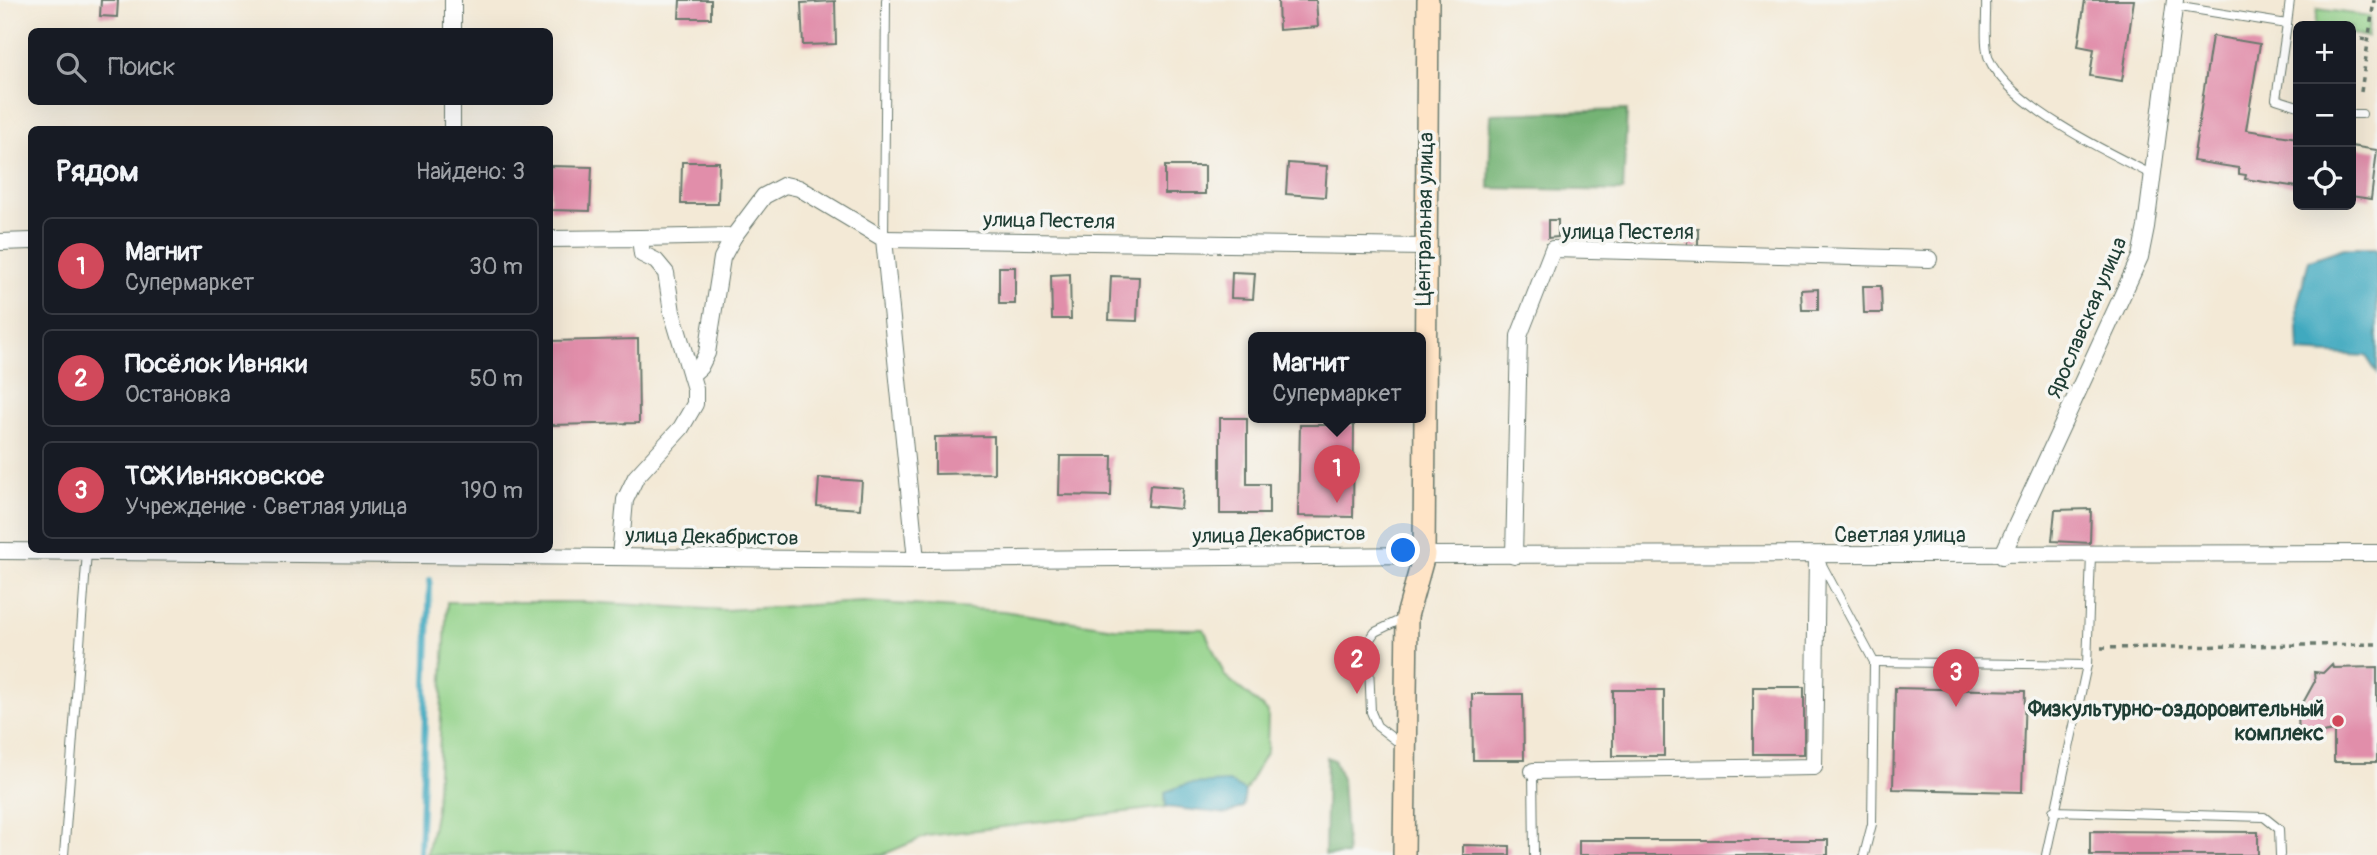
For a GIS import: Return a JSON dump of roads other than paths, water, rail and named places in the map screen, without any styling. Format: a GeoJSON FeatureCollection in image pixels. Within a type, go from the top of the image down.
{"type":"FeatureCollection","features":[{"type":"Feature","properties":{"kind":"street"},"geometry":{"type":"LineString","coordinates":[[453,0],[453,28]]}},
{"type":"Feature","properties":{"kind":"street","name":"Центральная улица"},"geometry":{"type":"LineString","coordinates":[[1424,332],[1428,0]]}},
{"type":"Feature","properties":{"kind":"street","name":"Ярославская улица"},"geometry":{"type":"LineString","coordinates":[[2002,556],[2140,257],[2175,3]]}},
{"type":"Feature","properties":{"kind":"street"},"geometry":{"type":"LineString","coordinates":[[452,105],[452,126]]}},
{"type":"Feature","properties":{"kind":"street"},"geometry":{"type":"LineString","coordinates":[[691,375],[700,367],[707,353],[722,258],[734,236],[764,196],[785,185],[799,188],[884,239],[916,560]]}},
{"type":"Feature","properties":{"kind":"street"},"geometry":{"type":"LineString","coordinates":[[553,239],[734,236]]}},
{"type":"Feature","properties":{"kind":"street"},"geometry":{"type":"LineString","coordinates":[[620,557],[625,500],[636,478],[681,428],[695,404],[695,389],[672,312],[666,273],[656,261],[642,254],[640,238]]}},
{"type":"Feature","properties":{"kind":"street","name":"улица Пестеля"},"geometry":{"type":"LineString","coordinates":[[884,239],[1424,247]]}},
{"type":"Feature","properties":{"kind":"street"},"geometry":{"type":"LineString","coordinates":[[0,242],[28,241]]}},
{"type":"Feature","properties":{"kind":"street","name":"улица Пестеля"},"geometry":{"type":"LineString","coordinates":[[1514,556],[1519,336],[1553,249],[1929,259]]}},
{"type":"Feature","properties":{"kind":"street","name":"Центральная улица"},"geometry":{"type":"LineString","coordinates":[[1404,855],[1407,616],[1424,555],[1424,423]]}},
{"type":"Feature","properties":{"kind":"street","name":"улица Декабристов"},"geometry":{"type":"LineString","coordinates":[[0,551],[28,551]]}},
{"type":"Feature","properties":{"kind":"street","name":"улица Декабристов"},"geometry":{"type":"LineString","coordinates":[[194,553],[916,560],[1424,555]]}},
{"type":"Feature","properties":{"kind":"street","name":"Светлая улица"},"geometry":{"type":"LineString","coordinates":[[1424,555],[2002,556],[2377,553]]}},
{"type":"Feature","properties":{"kind":"street"},"geometry":{"type":"LineString","coordinates":[[1533,771],[1814,767],[1817,556]]}},
{"type":"Feature","properties":{"kind":"lane"},"geometry":{"type":"LineString","coordinates":[[884,239],[886,0]]}},
{"type":"Feature","properties":{"kind":"lane"},"geometry":{"type":"LineString","coordinates":[[1986,0],[1988,56],[2001,80],[2093,146],[2153,175]]}},
{"type":"Feature","properties":{"kind":"lane"},"geometry":{"type":"LineString","coordinates":[[2290,0],[2276,99],[2293,104]]}},
{"type":"Feature","properties":{"kind":"lane"},"geometry":{"type":"LineString","coordinates":[[2175,3],[2287,24]]}},
{"type":"Feature","properties":{"kind":"lane"},"geometry":{"type":"LineString","coordinates":[[2356,114],[2362,114]]}},
{"type":"Feature","properties":{"kind":"lane"},"geometry":{"type":"LineString","coordinates":[[64,855],[87,553]]}},
{"type":"Feature","properties":{"kind":"lane"},"geometry":{"type":"LineString","coordinates":[[2046,855],[2053,811],[2087,666],[2091,555]]}},
{"type":"Feature","properties":{"kind":"lane"},"geometry":{"type":"LineString","coordinates":[[1817,556],[1874,662],[1871,824],[1864,855]]}},
{"type":"Feature","properties":{"kind":"lane"},"geometry":{"type":"LineString","coordinates":[[1405,747],[1377,726],[1371,712],[1368,642],[1376,632],[1407,616]]}},
{"type":"Feature","properties":{"kind":"lane"},"geometry":{"type":"LineString","coordinates":[[1874,662],[2087,666]]}},
{"type":"Feature","properties":{"kind":"lane"},"geometry":{"type":"LineString","coordinates":[[1533,771],[1534,855]]}},
{"type":"Feature","properties":{"kind":"lane"},"geometry":{"type":"LineString","coordinates":[[2053,811],[2264,817],[2279,829],[2280,855]]}},
{"type":"Feature","properties":{"kind":"water"},"geometry":{"type":"Polygon","coordinates":[[[2344,248],[2377,248],[2377,373],[2366,356],[2299,352],[2297,306],[2309,260],[2344,248]]]}},
{"type":"Feature","properties":{"kind":"water"},"geometry":{"type":"Polygon","coordinates":[[[1229,782],[1245,791],[1243,807],[1227,814],[1166,807],[1165,792],[1187,784],[1229,782]]]}},
{"type":"Feature","properties":{"kind":"waterway"},"geometry":{"type":"LineString","coordinates":[[420,855],[430,580]]}},
{"type":"Feature","properties":{"kind":"place","name":"Магнит"},"geometry":{"type":"Point","coordinates":[1337,503]}},
{"type":"Feature","properties":{"kind":"place","name":"Посёлок Ивняки"},"geometry":{"type":"Point","coordinates":[1357,694]}},
{"type":"Feature","properties":{"kind":"place","name":"ТСЖ Ивняковское"},"geometry":{"type":"Point","coordinates":[1956,707]}},
{"type":"Feature","properties":{"kind":"place","name":"Физкультурно-оздоровительный комплекс"},"geometry":{"type":"Point","coordinates":[2338,721]}}]}
